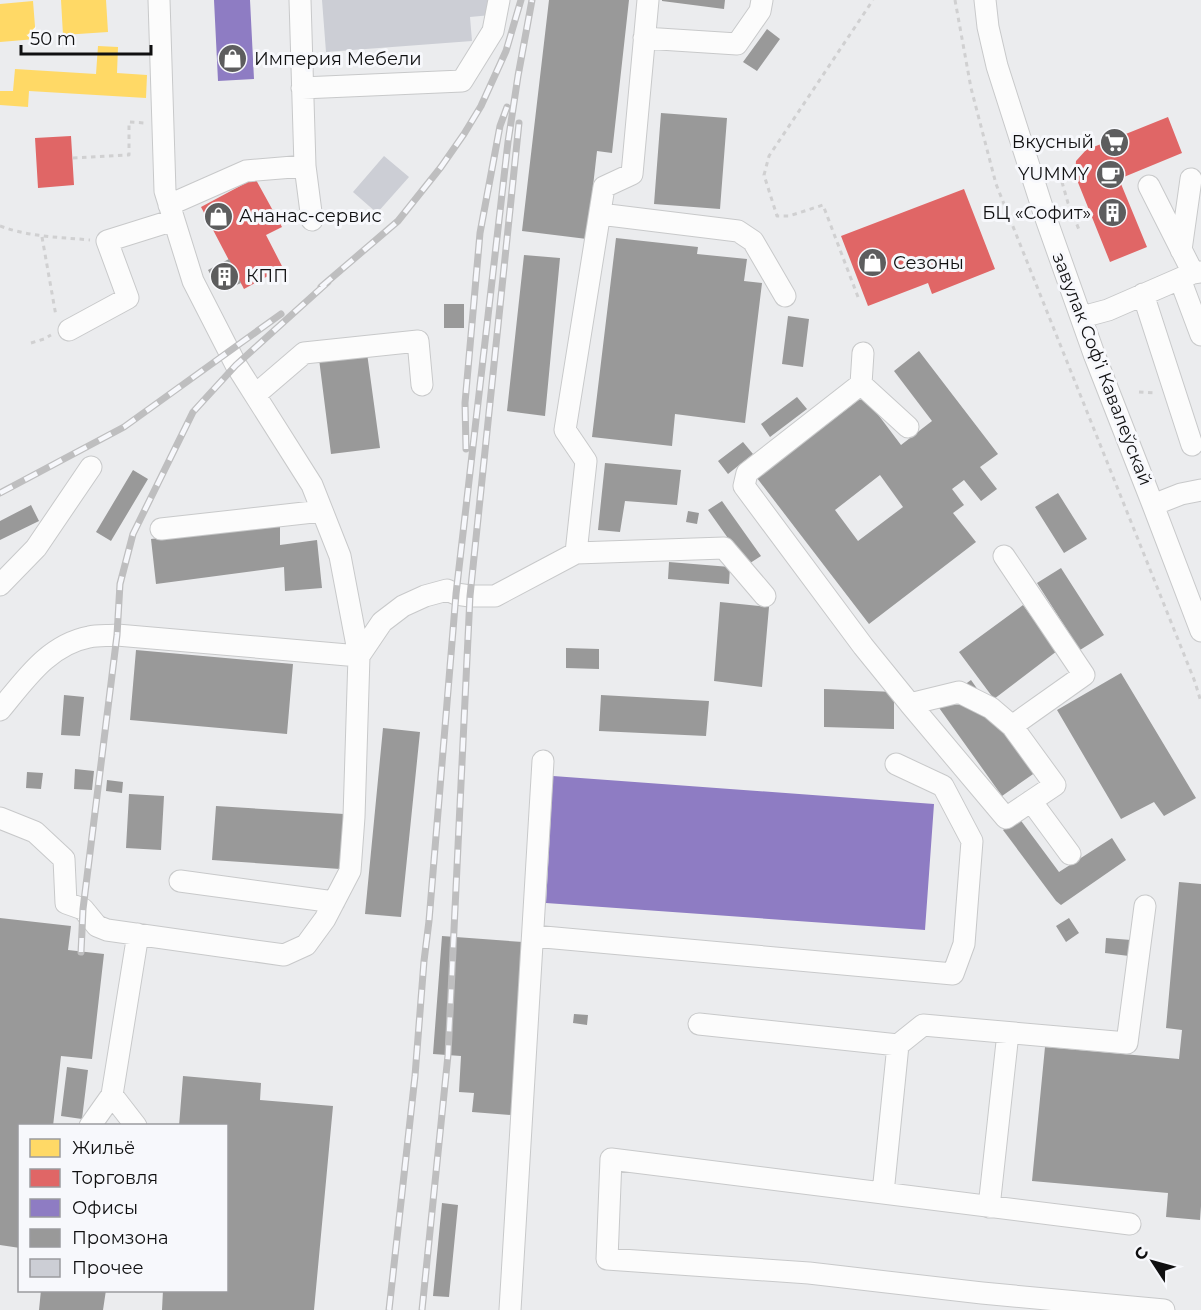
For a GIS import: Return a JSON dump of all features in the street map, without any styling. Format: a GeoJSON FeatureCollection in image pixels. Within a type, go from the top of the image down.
{"type":"FeatureCollection","features":[{"type":"Feature","properties":{"kind":"street"},"geometry":{"type":"LineString","coordinates":[[0,818],[35,832],[64,859],[66,903],[83,909],[96,926],[107,930],[284,955],[306,945],[326,919],[350,871],[359,657],[339,556],[312,485],[236,365],[193,281],[165,191],[159,0]]}},
{"type":"Feature","properties":{"kind":"street"},"geometry":{"type":"LineString","coordinates":[[300,0],[305,166],[312,220]]}},
{"type":"Feature","properties":{"kind":"street"},"geometry":{"type":"LineString","coordinates":[[302,88],[462,81],[493,31],[499,0]]}},
{"type":"Feature","properties":{"kind":"street"},"geometry":{"type":"LineString","coordinates":[[576,553],[586,461],[565,430],[604,187],[632,174],[648,0]]}},
{"type":"Feature","properties":{"kind":"street"},"geometry":{"type":"LineString","coordinates":[[644,38],[737,44],[760,11],[762,0]]}},
{"type":"Feature","properties":{"kind":"street","name":"завулак Софʼі Кавалеўскай"},"geometry":{"type":"LineString","coordinates":[[985,0],[988,27],[997,66],[1044,213],[1094,354],[1201,631]]}},
{"type":"Feature","properties":{"kind":"street"},"geometry":{"type":"LineString","coordinates":[[63,324],[128,298],[107,241],[171,213],[246,171],[305,166]]}},
{"type":"Feature","properties":{"kind":"street"},"geometry":{"type":"LineString","coordinates":[[1181,250],[1191,179]]}},
{"type":"Feature","properties":{"kind":"street"},"geometry":{"type":"LineString","coordinates":[[1149,186],[1191,275],[1201,335]]}},
{"type":"Feature","properties":{"kind":"street"},"geometry":{"type":"LineString","coordinates":[[600,214],[738,231],[753,241],[785,296]]}},
{"type":"Feature","properties":{"kind":"street"},"geometry":{"type":"LineString","coordinates":[[1082,317],[1108,310],[1191,275]]}},
{"type":"Feature","properties":{"kind":"street"},"geometry":{"type":"LineString","coordinates":[[1143,294],[1192,445]]}},
{"type":"Feature","properties":{"kind":"street"},"geometry":{"type":"LineString","coordinates":[[255,395],[304,353],[418,341],[422,385]]}},
{"type":"Feature","properties":{"kind":"street"},"geometry":{"type":"LineString","coordinates":[[863,352],[861,384],[747,473],[744,486],[863,646],[910,704],[1006,818],[1055,784],[1012,726],[991,708],[959,692],[910,704]]}},
{"type":"Feature","properties":{"kind":"street"},"geometry":{"type":"LineString","coordinates":[[861,384],[908,427]]}},
{"type":"Feature","properties":{"kind":"street"},"geometry":{"type":"LineString","coordinates":[[0,585],[36,548],[91,467]]}},
{"type":"Feature","properties":{"kind":"street"},"geometry":{"type":"LineString","coordinates":[[1154,505],[1181,494],[1201,490]]}},
{"type":"Feature","properties":{"kind":"street"},"geometry":{"type":"LineString","coordinates":[[161,529],[322,511]]}},
{"type":"Feature","properties":{"kind":"street"},"geometry":{"type":"LineString","coordinates":[[359,657],[382,622],[403,606],[425,596],[447,590],[470,596],[495,596],[576,553],[724,548],[765,596]]}},
{"type":"Feature","properties":{"kind":"street"},"geometry":{"type":"LineString","coordinates":[[1004,556],[1084,675],[1012,726]]}},
{"type":"Feature","properties":{"kind":"street"},"geometry":{"type":"LineString","coordinates":[[0,710],[39,663],[63,646],[89,637],[117,635],[359,657]]}},
{"type":"Feature","properties":{"kind":"street"},"geometry":{"type":"LineString","coordinates":[[510,1310],[543,761]]}},
{"type":"Feature","properties":{"kind":"street"},"geometry":{"type":"LineString","coordinates":[[533,936],[953,974],[964,944],[972,841],[944,786],[896,764]]}},
{"type":"Feature","properties":{"kind":"street"},"geometry":{"type":"LineString","coordinates":[[1031,801],[1070,854]]}},
{"type":"Feature","properties":{"kind":"street"},"geometry":{"type":"LineString","coordinates":[[180,881],[334,902]]}},
{"type":"Feature","properties":{"kind":"street"},"geometry":{"type":"LineString","coordinates":[[699,1024],[898,1045],[923,1025],[1127,1043],[1144,906]]}},
{"type":"Feature","properties":{"kind":"street"},"geometry":{"type":"LineString","coordinates":[[91,1124],[112,1095],[138,934]]}},
{"type":"Feature","properties":{"kind":"street"},"geometry":{"type":"LineString","coordinates":[[989,1207],[1008,1033]]}},
{"type":"Feature","properties":{"kind":"street"},"geometry":{"type":"LineString","coordinates":[[883,1193],[898,1045]]}},
{"type":"Feature","properties":{"kind":"street"},"geometry":{"type":"LineString","coordinates":[[112,1095],[135,1124]]}},
{"type":"Feature","properties":{"kind":"street"},"geometry":{"type":"LineString","coordinates":[[1130,1224],[611,1160],[607,1259],[809,1273],[981,1301],[1164,1310]]}},
{"type":"Feature","properties":{"kind":"path"},"geometry":{"type":"LineString","coordinates":[[858,297],[823,205],[789,216],[777,216],[764,175],[769,156],[873,0]]}},
{"type":"Feature","properties":{"kind":"path"},"geometry":{"type":"LineString","coordinates":[[955,0],[971,88],[996,184],[1201,702]]}},
{"type":"Feature","properties":{"kind":"path"},"geometry":{"type":"LineString","coordinates":[[73,158],[129,155],[129,122],[152,123]]}},
{"type":"Feature","properties":{"kind":"path"},"geometry":{"type":"LineString","coordinates":[[1062,182],[1080,232]]}},
{"type":"Feature","properties":{"kind":"path"},"geometry":{"type":"LineString","coordinates":[[0,226],[42,236],[107,241]]}},
{"type":"Feature","properties":{"kind":"path"},"geometry":{"type":"LineString","coordinates":[[42,236],[63,324]]}},
{"type":"Feature","properties":{"kind":"path"},"geometry":{"type":"LineString","coordinates":[[1059,339],[1066,337]]}},
{"type":"Feature","properties":{"kind":"path"},"geometry":{"type":"LineString","coordinates":[[1075,380],[1081,377]]}},
{"type":"Feature","properties":{"kind":"building: Жильё"},"geometry":{"type":"Polygon","coordinates":[[[61,0],[106,0],[108,32],[63,35],[61,0]]]}},
{"type":"Feature","properties":{"kind":"building: Жильё"},"geometry":{"type":"Polygon","coordinates":[[[33,1],[36,39],[0,42],[0,4],[33,1]]]}},
{"type":"Feature","properties":{"kind":"building: Жильё"},"geometry":{"type":"Polygon","coordinates":[[[98,46],[118,47],[117,73],[147,75],[146,98],[29,91],[28,107],[0,105],[0,91],[13,91],[15,69],[96,74],[98,46]]]}},
{"type":"Feature","properties":{"kind":"building: Торговля","name":"БЦ «Софит»"},"geometry":{"type":"Polygon","coordinates":[[[1168,117],[1182,153],[1119,179],[1147,247],[1110,262],[1075,175],[1076,161],[1086,150],[1168,117]]]}},
{"type":"Feature","properties":{"kind":"building: Торговля"},"geometry":{"type":"Polygon","coordinates":[[[71,136],[74,185],[38,188],[35,138],[71,136]]]}},
{"type":"Feature","properties":{"kind":"building: Торговля"},"geometry":{"type":"Polygon","coordinates":[[[255,178],[282,227],[266,235],[283,268],[244,289],[201,207],[255,178]]]}},
{"type":"Feature","properties":{"kind":"building: Торговля"},"geometry":{"type":"Polygon","coordinates":[[[964,189],[995,269],[932,294],[928,283],[868,306],[841,236],[964,189]]]}},
{"type":"Feature","properties":{"kind":"building: Офисы"},"geometry":{"type":"Polygon","coordinates":[[[214,0],[250,0],[254,79],[218,81],[214,0]]]}},
{"type":"Feature","properties":{"kind":"building: Офисы"},"geometry":{"type":"Polygon","coordinates":[[[553,776],[934,804],[925,930],[546,903],[553,776]]]}},
{"type":"Feature","properties":{"kind":"building: Промзона"},"geometry":{"type":"Polygon","coordinates":[[[549,0],[629,0],[612,153],[597,151],[587,239],[522,231],[549,0]]]}},
{"type":"Feature","properties":{"kind":"building: Промзона"},"geometry":{"type":"Polygon","coordinates":[[[662,0],[725,0],[724,9],[662,0]]]}},
{"type":"Feature","properties":{"kind":"building: Промзона"},"geometry":{"type":"Polygon","coordinates":[[[767,29],[780,39],[757,71],[743,62],[767,29]]]}},
{"type":"Feature","properties":{"kind":"building: Промзона"},"geometry":{"type":"Polygon","coordinates":[[[661,113],[727,118],[720,209],[654,204],[661,113]]]}},
{"type":"Feature","properties":{"kind":"building: Промзона"},"geometry":{"type":"Polygon","coordinates":[[[616,238],[698,247],[697,254],[747,259],[744,281],[762,283],[745,423],[675,414],[672,446],[592,437],[616,238]]]}},
{"type":"Feature","properties":{"kind":"building: Промзона"},"geometry":{"type":"Polygon","coordinates":[[[524,255],[560,258],[545,416],[507,411],[524,255]]]}},
{"type":"Feature","properties":{"kind":"building: Промзона","name":"КПП"},"geometry":{"type":"Polygon","coordinates":[[[229,259],[241,283],[232,287],[229,282],[218,288],[208,270],[229,259]]]}},
{"type":"Feature","properties":{"kind":"building: Промзона"},"geometry":{"type":"Polygon","coordinates":[[[444,304],[464,304],[464,328],[444,328],[444,304]]]}},
{"type":"Feature","properties":{"kind":"building: Промзона"},"geometry":{"type":"Polygon","coordinates":[[[788,316],[809,319],[803,367],[782,364],[788,316]]]}},
{"type":"Feature","properties":{"kind":"building: Промзона"},"geometry":{"type":"Polygon","coordinates":[[[919,351],[998,454],[980,467],[997,489],[981,501],[964,480],[952,489],[964,505],[953,513],[976,542],[869,624],[757,478],[864,396],[901,445],[932,421],[894,371],[919,351]],[[880,475],[835,510],[858,541],[903,507],[880,475]]]}},
{"type":"Feature","properties":{"kind":"building: Промзона"},"geometry":{"type":"Polygon","coordinates":[[[367,353],[380,448],[331,454],[319,359],[367,353]]]}},
{"type":"Feature","properties":{"kind":"building: Промзона"},"geometry":{"type":"Polygon","coordinates":[[[797,397],[807,409],[770,437],[761,424],[797,397]]]}},
{"type":"Feature","properties":{"kind":"building: Промзона"},"geometry":{"type":"Polygon","coordinates":[[[743,442],[753,454],[728,474],[718,461],[743,442]]]}},
{"type":"Feature","properties":{"kind":"building: Промзона"},"geometry":{"type":"Polygon","coordinates":[[[605,463],[681,470],[677,505],[625,501],[620,532],[598,530],[605,463]]]}},
{"type":"Feature","properties":{"kind":"building: Промзона"},"geometry":{"type":"Polygon","coordinates":[[[133,470],[148,479],[111,541],[96,532],[133,470]]]}},
{"type":"Feature","properties":{"kind":"building: Промзона"},"geometry":{"type":"Polygon","coordinates":[[[1058,493],[1087,539],[1064,553],[1035,507],[1058,493]]]}},
{"type":"Feature","properties":{"kind":"building: Промзона"},"geometry":{"type":"Polygon","coordinates":[[[722,501],[761,556],[747,565],[708,510],[722,501]]]}},
{"type":"Feature","properties":{"kind":"building: Промзона"},"geometry":{"type":"Polygon","coordinates":[[[31,505],[39,521],[0,540],[0,521],[31,505]]]}},
{"type":"Feature","properties":{"kind":"building: Промзона"},"geometry":{"type":"Polygon","coordinates":[[[688,511],[699,513],[697,524],[686,522],[688,511]]]}},
{"type":"Feature","properties":{"kind":"building: Промзона"},"geometry":{"type":"Polygon","coordinates":[[[280,524],[280,545],[317,540],[322,588],[285,591],[284,567],[156,584],[151,539],[280,524]]]}},
{"type":"Feature","properties":{"kind":"building: Промзона"},"geometry":{"type":"Polygon","coordinates":[[[669,562],[730,567],[729,584],[668,579],[669,562]]]}},
{"type":"Feature","properties":{"kind":"building: Промзона"},"geometry":{"type":"Polygon","coordinates":[[[1061,568],[1104,635],[1080,650],[1037,583],[1061,568]]]}},
{"type":"Feature","properties":{"kind":"building: Промзона"},"geometry":{"type":"Polygon","coordinates":[[[720,602],[769,607],[762,687],[714,681],[720,602]]]}},
{"type":"Feature","properties":{"kind":"building: Промзона"},"geometry":{"type":"Polygon","coordinates":[[[1023,605],[1057,651],[994,699],[959,652],[1023,605]]]}},
{"type":"Feature","properties":{"kind":"building: Промзона"},"geometry":{"type":"Polygon","coordinates":[[[566,648],[599,649],[599,669],[566,668],[566,648]]]}},
{"type":"Feature","properties":{"kind":"building: Промзона"},"geometry":{"type":"Polygon","coordinates":[[[136,650],[293,664],[287,734],[130,720],[136,650]]]}},
{"type":"Feature","properties":{"kind":"building: Промзона"},"geometry":{"type":"Polygon","coordinates":[[[1121,673],[1196,798],[1164,816],[1154,802],[1121,819],[1057,710],[1121,673]]]}},
{"type":"Feature","properties":{"kind":"building: Промзона"},"geometry":{"type":"Polygon","coordinates":[[[971,680],[1036,772],[1002,796],[937,705],[971,680]]]}},
{"type":"Feature","properties":{"kind":"building: Промзона"},"geometry":{"type":"Polygon","coordinates":[[[824,689],[894,692],[894,729],[824,727],[824,689]]]}},
{"type":"Feature","properties":{"kind":"building: Промзона"},"geometry":{"type":"Polygon","coordinates":[[[64,695],[84,697],[80,736],[61,735],[64,695]]]}},
{"type":"Feature","properties":{"kind":"building: Промзона"},"geometry":{"type":"Polygon","coordinates":[[[601,695],[709,701],[706,736],[599,731],[601,695]]]}},
{"type":"Feature","properties":{"kind":"building: Промзона"},"geometry":{"type":"Polygon","coordinates":[[[383,728],[420,732],[401,917],[365,914],[383,728]]]}},
{"type":"Feature","properties":{"kind":"building: Промзона"},"geometry":{"type":"Polygon","coordinates":[[[75,769],[94,771],[92,790],[74,789],[75,769]]]}},
{"type":"Feature","properties":{"kind":"building: Промзона"},"geometry":{"type":"Polygon","coordinates":[[[27,772],[43,773],[41,789],[26,788],[27,772]]]}},
{"type":"Feature","properties":{"kind":"building: Промзона"},"geometry":{"type":"Polygon","coordinates":[[[107,780],[123,782],[122,793],[106,791],[107,780]]]}},
{"type":"Feature","properties":{"kind":"building: Промзона"},"geometry":{"type":"Polygon","coordinates":[[[129,794],[164,796],[161,850],[126,848],[129,794]]]}},
{"type":"Feature","properties":{"kind":"building: Промзона"},"geometry":{"type":"Polygon","coordinates":[[[216,806],[344,814],[340,869],[212,860],[216,806]]]}},
{"type":"Feature","properties":{"kind":"building: Промзона"},"geometry":{"type":"Polygon","coordinates":[[[1019,818],[1059,872],[1112,838],[1126,860],[1061,905],[1003,830],[1019,818]]]}},
{"type":"Feature","properties":{"kind":"building: Промзона"},"geometry":{"type":"Polygon","coordinates":[[[1179,882],[1201,884],[1200,1220],[1166,1217],[1168,1193],[1032,1181],[1045,1047],[1179,1059],[1182,1030],[1166,1028],[1179,882]]]}},
{"type":"Feature","properties":{"kind":"building: Промзона"},"geometry":{"type":"Polygon","coordinates":[[[0,918],[71,926],[68,950],[104,954],[92,1059],[61,1056],[53,1124],[18,1124],[18,1248],[0,1245],[0,918]]]}},
{"type":"Feature","properties":{"kind":"building: Промзона"},"geometry":{"type":"Polygon","coordinates":[[[1069,918],[1079,933],[1066,942],[1056,926],[1069,918]]]}},
{"type":"Feature","properties":{"kind":"building: Промзона"},"geometry":{"type":"Polygon","coordinates":[[[442,936],[523,942],[511,1115],[472,1112],[474,1093],[459,1092],[461,1056],[433,1054],[442,936]]]}},
{"type":"Feature","properties":{"kind":"building: Промзона"},"geometry":{"type":"Polygon","coordinates":[[[1106,938],[1131,940],[1129,956],[1105,953],[1106,938]]]}},
{"type":"Feature","properties":{"kind":"building: Промзона"},"geometry":{"type":"Polygon","coordinates":[[[574,1014],[588,1015],[587,1025],[573,1023],[574,1014]]]}},
{"type":"Feature","properties":{"kind":"building: Промзона"},"geometry":{"type":"Polygon","coordinates":[[[67,1067],[88,1070],[82,1119],[61,1116],[67,1067]]]}},
{"type":"Feature","properties":{"kind":"building: Промзона"},"geometry":{"type":"Polygon","coordinates":[[[183,1076],[261,1083],[260,1100],[333,1106],[314,1310],[162,1310],[163,1292],[228,1292],[228,1124],[179,1124],[183,1076]]]}},
{"type":"Feature","properties":{"kind":"building: Промзона"},"geometry":{"type":"Polygon","coordinates":[[[442,1203],[458,1205],[449,1297],[433,1296],[442,1203]]]}},
{"type":"Feature","properties":{"kind":"building: Промзона"},"geometry":{"type":"Polygon","coordinates":[[[41,1292],[106,1292],[103,1310],[39,1310],[41,1292]]]}},
{"type":"Feature","properties":{"kind":"building: Прочее"},"geometry":{"type":"Polygon","coordinates":[[[322,0],[490,0],[491,15],[470,17],[472,41],[326,52],[322,0]]]}},
{"type":"Feature","properties":{"kind":"building: Прочее"},"geometry":{"type":"Polygon","coordinates":[[[384,156],[409,177],[377,213],[353,192],[384,156]]]}},
{"type":"Feature","properties":{"kind":"railway"},"geometry":{"type":"LineString","coordinates":[[321,287],[398,221],[464,134],[481,106],[506,51],[521,0]]}},
{"type":"Feature","properties":{"kind":"railway"},"geometry":{"type":"LineString","coordinates":[[389,1310],[415,1076],[456,594],[508,142],[532,0]]}},
{"type":"Feature","properties":{"kind":"railway"},"geometry":{"type":"LineString","coordinates":[[466,449],[465,403],[480,233],[500,126],[507,107]]}},
{"type":"Feature","properties":{"kind":"railway"},"geometry":{"type":"LineString","coordinates":[[422,1310],[448,1055],[470,596],[519,123]]}},
{"type":"Feature","properties":{"kind":"railway"},"geometry":{"type":"LineString","coordinates":[[81,952],[83,909],[117,635],[120,584],[133,534],[193,412],[236,365],[328,282]]}},
{"type":"Feature","properties":{"kind":"railway"},"geometry":{"type":"LineString","coordinates":[[0,493],[124,427],[281,314]]}},
{"type":"Feature","properties":{"kind":"place","name":"Империя Мебели"},"geometry":{"type":"Point","coordinates":[233,59]}},
{"type":"Feature","properties":{"kind":"place","name":"Вкусный"},"geometry":{"type":"Point","coordinates":[1115,142]}},
{"type":"Feature","properties":{"kind":"place","name":"YUMMY"},"geometry":{"type":"Point","coordinates":[1110,174]}},
{"type":"Feature","properties":{"kind":"place","name":"БЦ «Софит»"},"geometry":{"type":"Point","coordinates":[1112,213]}},
{"type":"Feature","properties":{"kind":"place","name":"Ананас-сервис"},"geometry":{"type":"Point","coordinates":[218,216]}},
{"type":"Feature","properties":{"kind":"place","name":"Сезоны"},"geometry":{"type":"Point","coordinates":[872,263]}},
{"type":"Feature","properties":{"kind":"place","name":"КПП"},"geometry":{"type":"Point","coordinates":[225,276]}}]}
